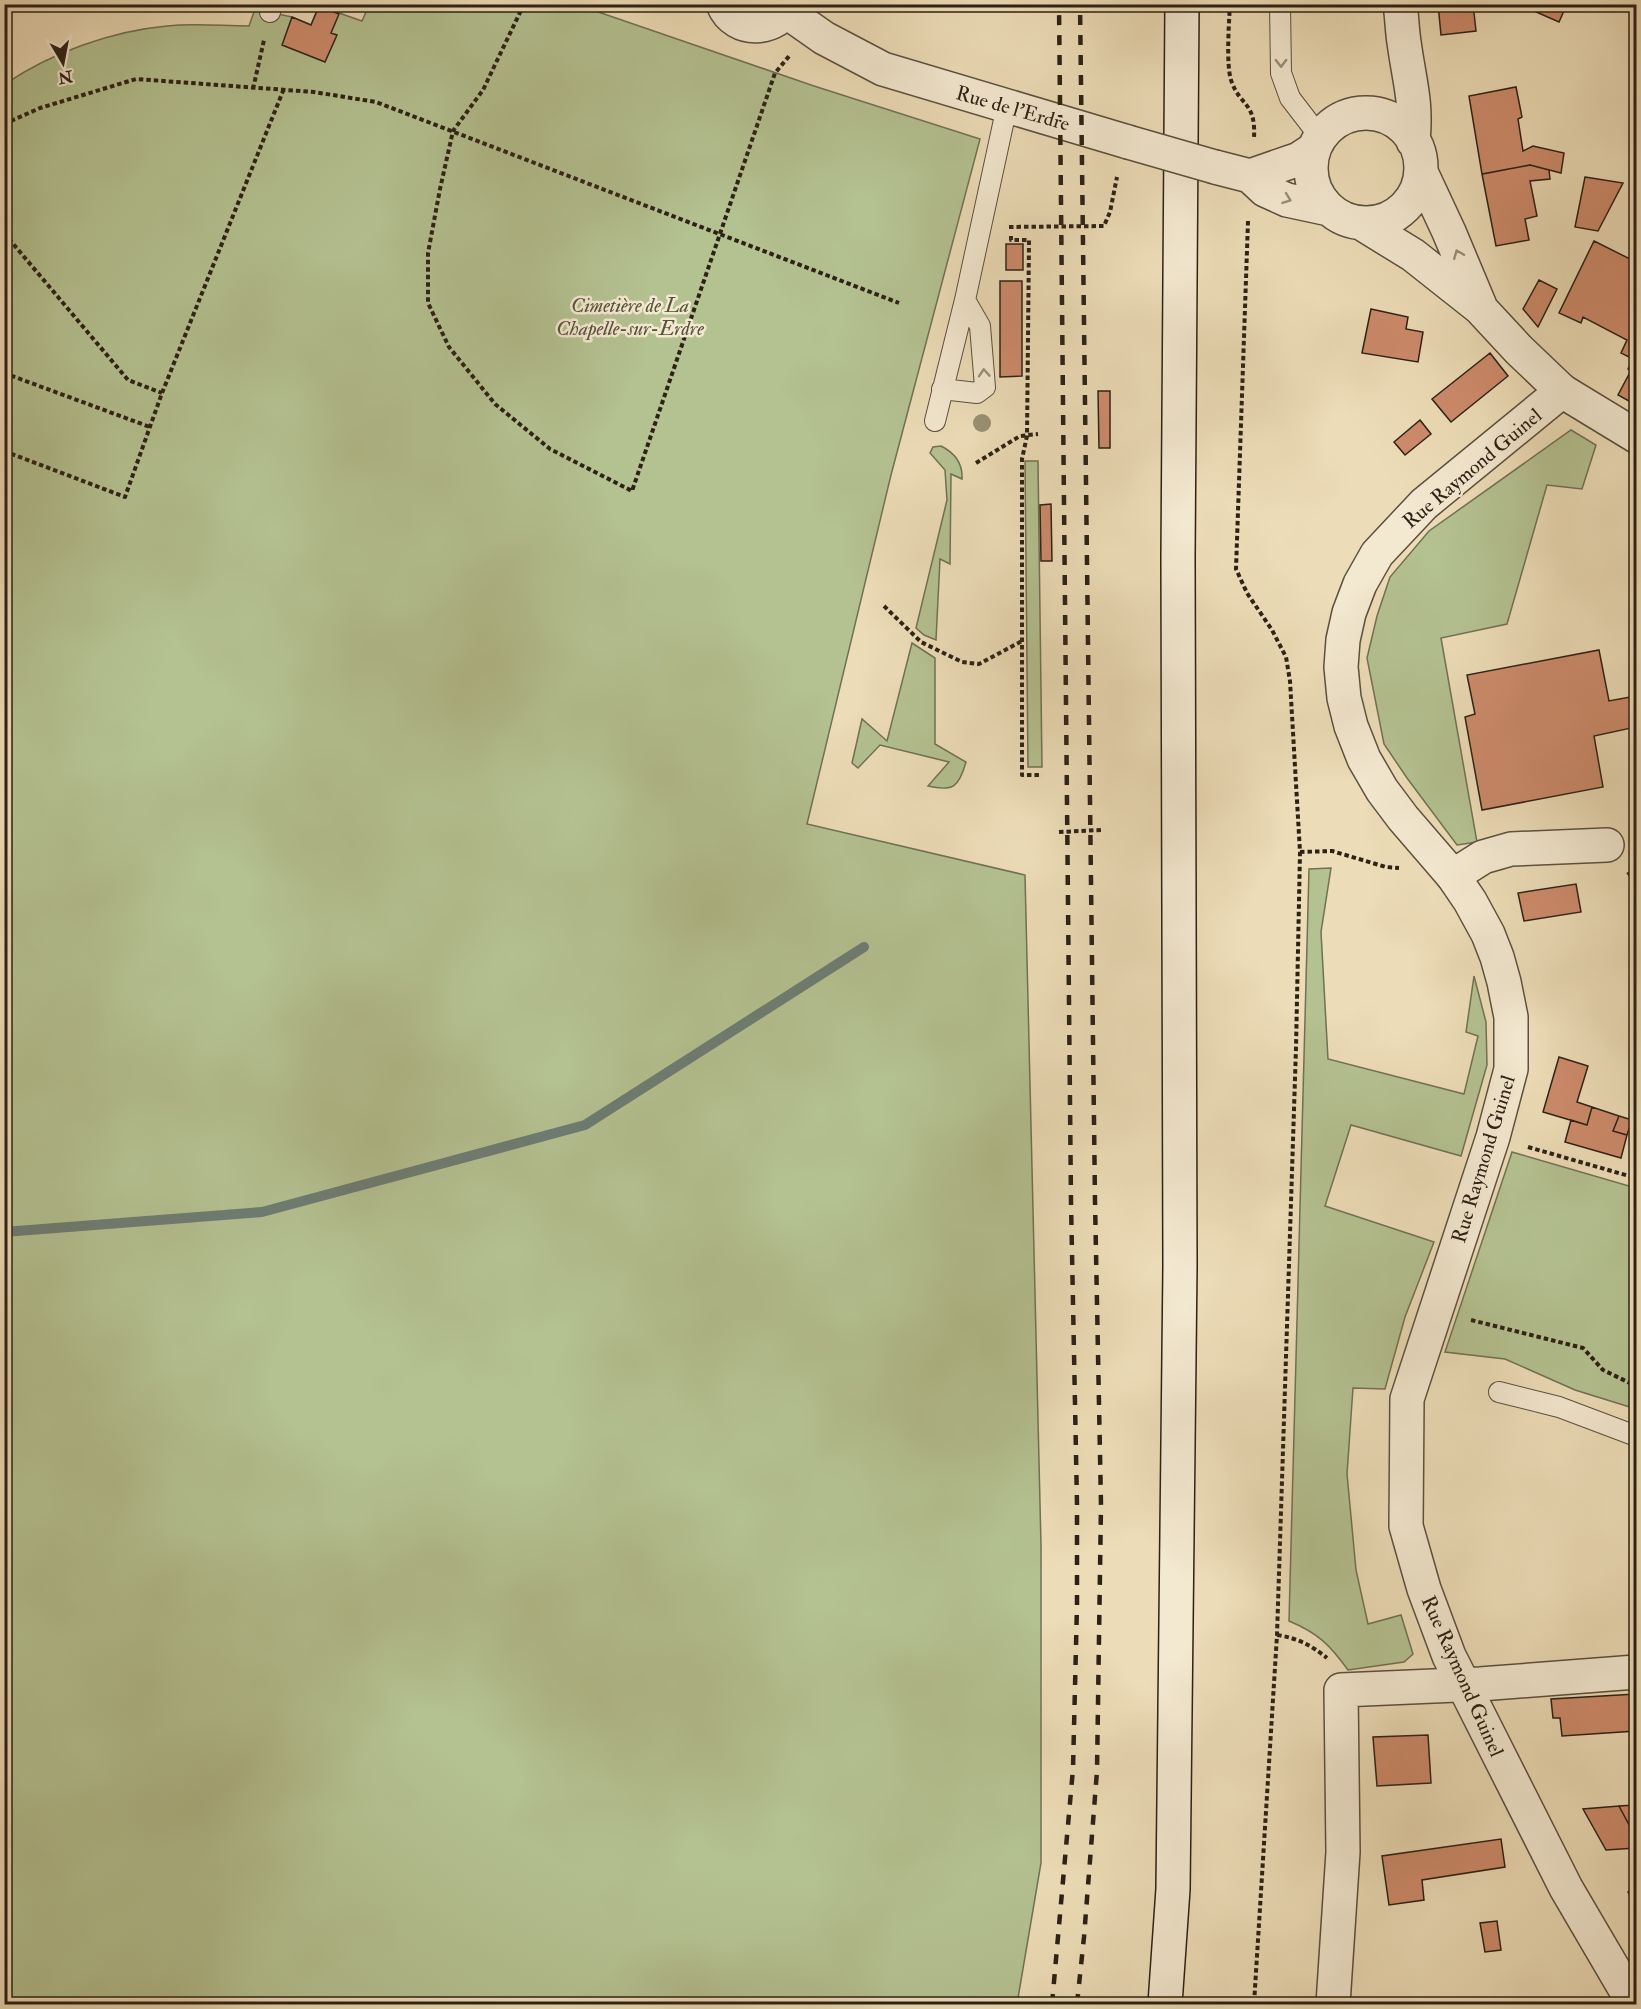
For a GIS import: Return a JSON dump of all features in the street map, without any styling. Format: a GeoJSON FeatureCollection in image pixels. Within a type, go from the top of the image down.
{"type":"FeatureCollection","features":[{"type":"Feature","properties":{"kind":"street"},"geometry":{"type":"LineString","coordinates":[[723,4],[733,18],[755,27],[778,21],[789,8]]}},
{"type":"Feature","properties":{"kind":"street"},"geometry":{"type":"LineString","coordinates":[[1165,2004],[1173,1889],[1180,1266],[1178,558],[1182,4]]}},
{"type":"Feature","properties":{"kind":"street"},"geometry":{"type":"LineString","coordinates":[[1400,4],[1404,44],[1414,95],[1416,119],[1413,141]]}},
{"type":"Feature","properties":{"kind":"street","name":"Rue de l'Erdre"},"geometry":{"type":"LineString","coordinates":[[789,8],[824,38],[883,69],[1251,176],[1265,190],[1287,200],[1329,209]]}},
{"type":"Feature","properties":{"kind":"street"},"geometry":{"type":"LineString","coordinates":[[1375,114],[1400,67],[1404,44]]}},
{"type":"Feature","properties":{"kind":"street"},"geometry":{"type":"LineString","coordinates":[[1251,176],[1299,159],[1331,126],[1344,118],[1359,114],[1375,114],[1390,119],[1404,128],[1420,156],[1421,172],[1417,189],[1407,204],[1394,215],[1378,222],[1360,223]]}},
{"type":"Feature","properties":{"kind":"street"},"geometry":{"type":"LineString","coordinates":[[1317,143],[1311,161],[1314,187],[1320,199],[1329,209],[1343,218],[1360,223],[1413,255],[1480,308],[1562,391],[1636,436]]}},
{"type":"Feature","properties":{"kind":"street"},"geometry":{"type":"LineString","coordinates":[[1421,172],[1449,232],[1480,308]]}},
{"type":"Feature","properties":{"kind":"street","name":"Rue Raymond Guinel"},"geometry":{"type":"LineString","coordinates":[[1562,391],[1424,504],[1377,554],[1360,584],[1349,613],[1343,640],[1341,667],[1344,698],[1351,726],[1365,759],[1382,790],[1448,870],[1470,901],[1488,934],[1504,982],[1510,1017],[1511,1069],[1493,1137],[1407,1399],[1406,1526],[1424,1589],[1449,1656],[1566,1888],[1634,2004]]}},
{"type":"Feature","properties":{"kind":"street"},"geometry":{"type":"LineString","coordinates":[[1448,870],[1511,849],[1607,844]]}},
{"type":"Feature","properties":{"kind":"street"},"geometry":{"type":"LineString","coordinates":[[1333,2004],[1343,1852],[1341,1690],[1636,1672]]}},
{"type":"Feature","properties":{"kind":"lane"},"geometry":{"type":"LineString","coordinates":[[1280,4],[1281,73],[1290,98],[1317,143]]}},
{"type":"Feature","properties":{"kind":"lane"},"geometry":{"type":"LineString","coordinates":[[935,421],[965,300],[1007,106]]}},
{"type":"Feature","properties":{"kind":"lane"},"geometry":{"type":"LineString","coordinates":[[942,389],[977,393],[985,387],[980,326],[965,300]]}},
{"type":"Feature","properties":{"kind":"lane"},"geometry":{"type":"LineString","coordinates":[[1499,1392],[1558,1407],[1636,1436]]}},
{"type":"Feature","properties":{"kind":"path"},"geometry":{"type":"LineString","coordinates":[[524,4],[483,90],[453,131],[428,254],[428,303],[450,347],[495,404],[550,449],[632,491],[775,73]]}},
{"type":"Feature","properties":{"kind":"path"},"geometry":{"type":"LineString","coordinates":[[1230,4],[1230,77],[1235,90],[1251,110],[1255,122],[1236,568],[1247,593],[1272,630],[1286,657],[1290,681],[1300,852],[1294,1142],[1277,1635],[1254,2004]]}},
{"type":"Feature","properties":{"kind":"path"},"geometry":{"type":"LineString","coordinates":[[253,89],[271,8]]}},
{"type":"Feature","properties":{"kind":"path"},"geometry":{"type":"LineString","coordinates":[[4,124],[40,108],[136,80],[314,92],[376,102],[899,303]]}},
{"type":"Feature","properties":{"kind":"path"},"geometry":{"type":"LineString","coordinates":[[4,451],[125,497],[162,393],[283,91]]}},
{"type":"Feature","properties":{"kind":"path"},"geometry":{"type":"LineString","coordinates":[[981,227],[1104,226],[1110,212],[1126,141]]}},
{"type":"Feature","properties":{"kind":"path"},"geometry":{"type":"LineString","coordinates":[[1012,227],[1011,240],[1029,240],[1027,436],[1022,459],[1022,776],[1042,775]]}},
{"type":"Feature","properties":{"kind":"path"},"geometry":{"type":"LineString","coordinates":[[4,233],[128,380],[162,393]]}},
{"type":"Feature","properties":{"kind":"path"},"geometry":{"type":"LineString","coordinates":[[4,373],[150,427]]}},
{"type":"Feature","properties":{"kind":"path"},"geometry":{"type":"LineString","coordinates":[[976,463],[1020,436],[1038,434]]}},
{"type":"Feature","properties":{"kind":"path"},"geometry":{"type":"LineString","coordinates":[[885,606],[921,642],[962,662],[979,664],[1022,641]]}},
{"type":"Feature","properties":{"kind":"path"},"geometry":{"type":"LineString","coordinates":[[1059,832],[1101,830]]}},
{"type":"Feature","properties":{"kind":"path"},"geometry":{"type":"LineString","coordinates":[[1300,852],[1332,851],[1386,867],[1448,870]]}},
{"type":"Feature","properties":{"kind":"path"},"geometry":{"type":"LineString","coordinates":[[1493,1137],[1636,1178]]}},
{"type":"Feature","properties":{"kind":"path"},"geometry":{"type":"LineString","coordinates":[[1435,1312],[1523,1331],[1583,1348],[1603,1370],[1636,1386]]}},
{"type":"Feature","properties":{"kind":"path"},"geometry":{"type":"LineString","coordinates":[[1277,1635],[1292,1637],[1310,1644],[1332,1662],[1341,1690]]}},
{"type":"Feature","properties":{"kind":"green space","name":"Cimetière de La Chapelle-sur-Erdre"},"geometry":{"type":"Polygon","coordinates":[[[369,5],[578,5],[814,86],[980,139],[891,475],[807,824],[1025,875],[1041,1545],[1041,1863],[1017,2004],[5,2004],[5,84],[62,53],[103,38],[125,33],[177,25],[249,26],[255,9],[292,17],[311,25],[319,6],[362,21],[369,5]]]}},
{"type":"Feature","properties":{"kind":"green space"},"geometry":{"type":"Polygon","coordinates":[[[1571,430],[1596,445],[1582,489],[1547,485],[1507,624],[1441,638],[1477,842],[1457,845],[1384,744],[1367,658],[1377,616],[1390,577],[1429,531],[1571,430]]]}},
{"type":"Feature","properties":{"kind":"green space"},"geometry":{"type":"Polygon","coordinates":[[[941,446],[957,459],[962,479],[951,474],[950,564],[940,559],[936,640],[924,635],[916,628],[947,500],[945,470],[930,453],[933,447],[941,446]]]}},
{"type":"Feature","properties":{"kind":"green space"},"geometry":{"type":"Polygon","coordinates":[[[1025,461],[1038,461],[1042,767],[1028,767],[1025,461]]]}},
{"type":"Feature","properties":{"kind":"green space"},"geometry":{"type":"Polygon","coordinates":[[[912,643],[935,658],[935,744],[966,762],[961,777],[954,786],[949,788],[928,786],[949,762],[880,745],[858,768],[852,763],[862,719],[887,741],[912,643]]]}},
{"type":"Feature","properties":{"kind":"green space"},"geometry":{"type":"Polygon","coordinates":[[[1331,868],[1321,932],[1328,1059],[1464,1094],[1478,1036],[1466,1032],[1474,976],[1486,1022],[1487,1065],[1461,1156],[1351,1125],[1325,1206],[1434,1242],[1405,1317],[1385,1389],[1353,1388],[1347,1474],[1356,1570],[1368,1624],[1401,1615],[1413,1654],[1404,1662],[1348,1670],[1323,1641],[1308,1630],[1289,1621],[1309,869],[1331,868]]]}},
{"type":"Feature","properties":{"kind":"green space"},"geometry":{"type":"Polygon","coordinates":[[[1512,1152],[1636,1188],[1636,1409],[1575,1390],[1505,1359],[1445,1352],[1512,1152]]]}},
{"type":"Feature","properties":{"kind":"building"},"geometry":{"type":"Polygon","coordinates":[[[1438,4],[1473,4],[1476,31],[1441,35],[1438,4]]]}},
{"type":"Feature","properties":{"kind":"building"},"geometry":{"type":"Polygon","coordinates":[[[1518,4],[1567,4],[1559,22],[1518,4]]]}},
{"type":"Feature","properties":{"kind":"building"},"geometry":{"type":"Polygon","coordinates":[[[319,6],[339,14],[331,33],[337,35],[325,62],[282,45],[292,17],[311,25],[319,6]]]}},
{"type":"Feature","properties":{"kind":"building"},"geometry":{"type":"Polygon","coordinates":[[[1516,87],[1522,117],[1518,119],[1523,151],[1533,146],[1564,153],[1561,173],[1530,165],[1482,174],[1469,96],[1516,87]]]}},
{"type":"Feature","properties":{"kind":"building"},"geometry":{"type":"Polygon","coordinates":[[[1530,165],[1549,170],[1550,179],[1530,181],[1537,216],[1525,219],[1529,240],[1496,246],[1482,174],[1530,165]]]}},
{"type":"Feature","properties":{"kind":"building"},"geometry":{"type":"Polygon","coordinates":[[[1585,177],[1623,183],[1598,231],[1575,227],[1585,177]]]}},
{"type":"Feature","properties":{"kind":"building"},"geometry":{"type":"Polygon","coordinates":[[[1594,241],[1636,262],[1636,361],[1631,371],[1628,369],[1633,359],[1621,353],[1627,340],[1583,317],[1581,323],[1559,313],[1594,241]]]}},
{"type":"Feature","properties":{"kind":"building"},"geometry":{"type":"Polygon","coordinates":[[[1006,244],[1023,244],[1023,270],[1006,270],[1006,244]]]}},
{"type":"Feature","properties":{"kind":"building"},"geometry":{"type":"Polygon","coordinates":[[[1539,280],[1557,289],[1538,327],[1523,309],[1539,280]]]}},
{"type":"Feature","properties":{"kind":"building"},"geometry":{"type":"Polygon","coordinates":[[[1000,281],[1022,281],[1022,376],[1000,377],[1000,281]]]}},
{"type":"Feature","properties":{"kind":"building"},"geometry":{"type":"Polygon","coordinates":[[[1371,309],[1408,317],[1406,329],[1423,332],[1418,362],[1362,353],[1371,309]]]}},
{"type":"Feature","properties":{"kind":"building"},"geometry":{"type":"Polygon","coordinates":[[[1490,353],[1508,376],[1451,422],[1432,399],[1490,353]]]}},
{"type":"Feature","properties":{"kind":"building"},"geometry":{"type":"Polygon","coordinates":[[[1636,361],[1636,405],[1618,395],[1636,361]]]}},
{"type":"Feature","properties":{"kind":"building"},"geometry":{"type":"Polygon","coordinates":[[[1098,391],[1110,391],[1110,448],[1099,448],[1098,391]]]}},
{"type":"Feature","properties":{"kind":"building"},"geometry":{"type":"Polygon","coordinates":[[[1420,420],[1431,434],[1405,455],[1394,442],[1420,420]]]}},
{"type":"Feature","properties":{"kind":"building"},"geometry":{"type":"Polygon","coordinates":[[[1051,504],[1052,561],[1041,561],[1040,505],[1051,504]]]}},
{"type":"Feature","properties":{"kind":"building"},"geometry":{"type":"Polygon","coordinates":[[[1599,650],[1609,701],[1636,696],[1636,727],[1594,736],[1603,787],[1482,810],[1465,717],[1475,714],[1467,675],[1599,650]]]}},
{"type":"Feature","properties":{"kind":"building"},"geometry":{"type":"Polygon","coordinates":[[[1576,884],[1581,912],[1524,921],[1518,893],[1576,884]]]}},
{"type":"Feature","properties":{"kind":"building"},"geometry":{"type":"Polygon","coordinates":[[[1559,1057],[1588,1066],[1577,1102],[1592,1107],[1587,1125],[1543,1112],[1559,1057]]]}},
{"type":"Feature","properties":{"kind":"building"},"geometry":{"type":"Polygon","coordinates":[[[1592,1107],[1619,1116],[1613,1131],[1627,1135],[1621,1158],[1565,1142],[1571,1120],[1587,1125],[1592,1107]]]}},
{"type":"Feature","properties":{"kind":"building"},"geometry":{"type":"Polygon","coordinates":[[[1619,1116],[1632,1120],[1627,1135],[1613,1131],[1619,1116]]]}},
{"type":"Feature","properties":{"kind":"building"},"geometry":{"type":"Polygon","coordinates":[[[1636,1694],[1636,1731],[1562,1736],[1560,1718],[1553,1718],[1551,1699],[1636,1694]]]}},
{"type":"Feature","properties":{"kind":"building"},"geometry":{"type":"Polygon","coordinates":[[[1428,1735],[1431,1783],[1377,1786],[1373,1737],[1428,1735]]]}},
{"type":"Feature","properties":{"kind":"building"},"geometry":{"type":"Polygon","coordinates":[[[1636,1805],[1636,1838],[1619,1806],[1636,1805]]]}},
{"type":"Feature","properties":{"kind":"building"},"geometry":{"type":"Polygon","coordinates":[[[1619,1806],[1636,1838],[1636,1848],[1606,1850],[1583,1809],[1619,1806]]]}},
{"type":"Feature","properties":{"kind":"building"},"geometry":{"type":"Polygon","coordinates":[[[1501,1839],[1505,1867],[1422,1880],[1424,1900],[1389,1905],[1382,1856],[1501,1839]]]}},
{"type":"Feature","properties":{"kind":"building"},"geometry":{"type":"Polygon","coordinates":[[[1636,1887],[1636,1907],[1628,1892],[1636,1887]]]}},
{"type":"Feature","properties":{"kind":"building"},"geometry":{"type":"Polygon","coordinates":[[[1497,1921],[1501,1950],[1485,1952],[1480,1923],[1497,1921]]]}},
{"type":"Feature","properties":{"kind":"waterway"},"geometry":{"type":"LineString","coordinates":[[4,1232],[262,1212],[585,1125],[864,947]]}},
{"type":"Feature","properties":{"kind":"railway"},"geometry":{"type":"LineString","coordinates":[[1052,2004],[1073,1769],[1077,1605],[1059,4]]}},
{"type":"Feature","properties":{"kind":"railway"},"geometry":{"type":"LineString","coordinates":[[1077,2004],[1097,1771],[1101,1505],[1080,4]]}}]}
